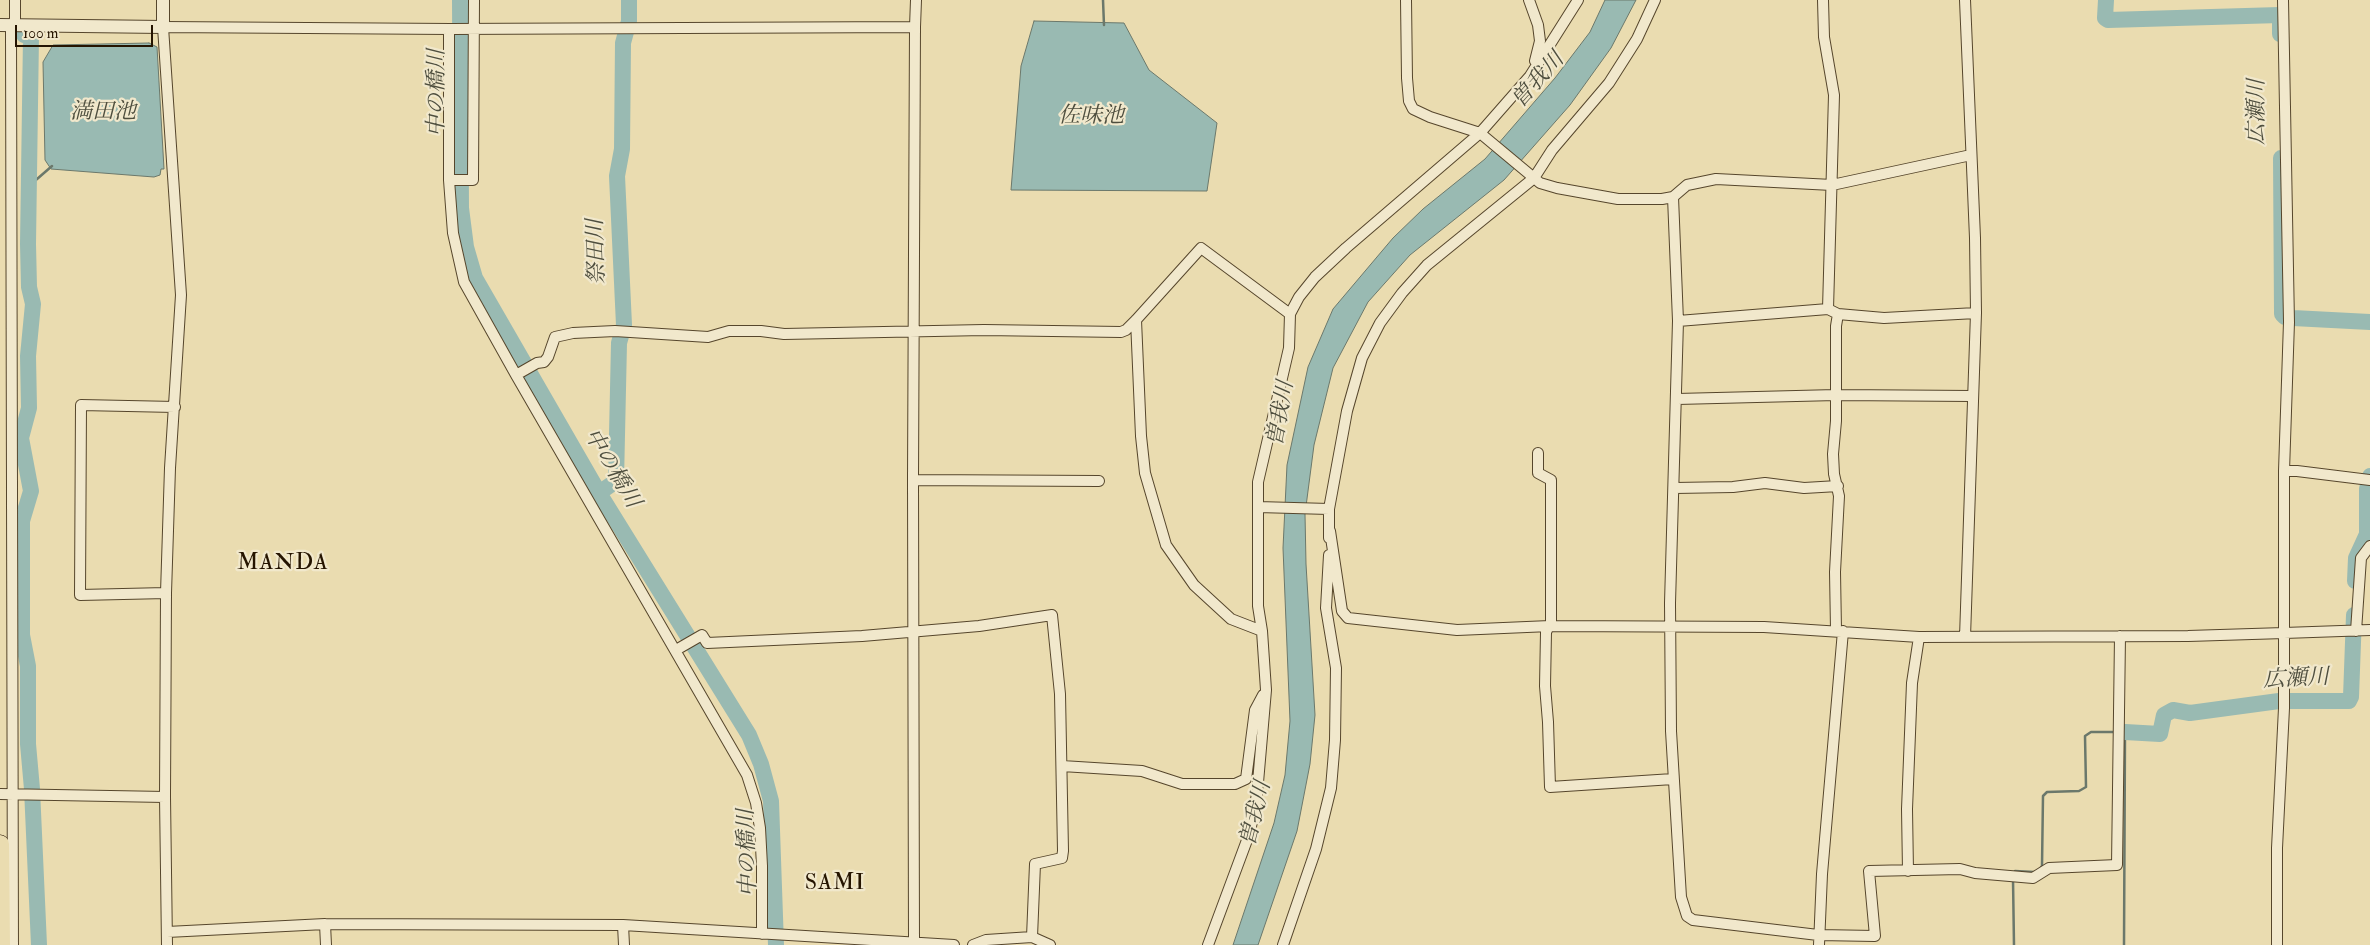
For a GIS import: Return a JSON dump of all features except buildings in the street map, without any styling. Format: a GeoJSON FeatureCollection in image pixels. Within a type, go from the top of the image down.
{"type":"FeatureCollection","features":[{"type":"Feature","properties":{"kind":"highway"},"geometry":{"type":"LineString","coordinates":[[0,844],[0,945]]}},
{"type":"Feature","properties":{"kind":"street"},"geometry":{"type":"LineString","coordinates":[[13,945],[11,31],[15,0]]}},
{"type":"Feature","properties":{"kind":"street"},"geometry":{"type":"LineString","coordinates":[[163,0],[163,27],[181,295],[170,468],[166,593],[165,797],[167,945]]}},
{"type":"Feature","properties":{"kind":"street"},"geometry":{"type":"LineString","coordinates":[[450,180],[473,180],[472,29],[474,0]]}},
{"type":"Feature","properties":{"kind":"street"},"geometry":{"type":"LineString","coordinates":[[914,943],[913,480],[916,0]]}},
{"type":"Feature","properties":{"kind":"street"},"geometry":{"type":"LineString","coordinates":[[1406,0],[1407,78],[1409,101],[1413,109],[1430,117],[1482,134],[1540,183],[1557,188],[1618,199],[1646,200],[1673,197],[1687,185],[1716,179],[1832,185],[1971,155]]}},
{"type":"Feature","properties":{"kind":"street"},"geometry":{"type":"LineString","coordinates":[[1529,0],[1538,25],[1540,41],[1530,76]]}},
{"type":"Feature","properties":{"kind":"street"},"geometry":{"type":"LineString","coordinates":[[1208,945],[1250,832],[1258,794],[1266,690],[1262,630],[1258,606],[1261,507],[1258,482],[1265,441],[1289,348],[1290,314],[1299,297],[1321,271],[1482,134],[1530,76],[1578,0]]}},
{"type":"Feature","properties":{"kind":"street"},"geometry":{"type":"LineString","coordinates":[[1655,0],[1637,39],[1609,82],[1530,175],[1427,265],[1402,293],[1380,323],[1366,349],[1357,373],[1347,411],[1326,508],[1342,611],[1348,618],[1457,630],[1550,626],[1764,627],[1919,637],[2188,636],[2370,630]]}},
{"type":"Feature","properties":{"kind":"street"},"geometry":{"type":"LineString","coordinates":[[1823,0],[1824,37],[1834,96],[1828,309]]}},
{"type":"Feature","properties":{"kind":"street"},"geometry":{"type":"LineString","coordinates":[[1965,0],[1976,313],[1965,637]]}},
{"type":"Feature","properties":{"kind":"street"},"geometry":{"type":"LineString","coordinates":[[2277,945],[2277,848],[2284,703],[2284,471],[2289,322],[2283,0]]}},
{"type":"Feature","properties":{"kind":"street"},"geometry":{"type":"LineString","coordinates":[[0,25],[450,29],[916,27]]}},
{"type":"Feature","properties":{"kind":"street"},"geometry":{"type":"LineString","coordinates":[[450,29],[450,180],[453,233],[464,282],[677,650],[747,775],[756,803],[762,866],[762,934]]}},
{"type":"Feature","properties":{"kind":"street"},"geometry":{"type":"LineString","coordinates":[[1673,197],[1678,321],[1670,628],[1673,780],[1681,897],[1687,916],[1693,920],[1819,940],[1875,936],[1869,871],[1960,870],[2033,878],[2049,868],[2117,865],[2120,636]]}},
{"type":"Feature","properties":{"kind":"street"},"geometry":{"type":"LineString","coordinates":[[517,374],[533,365],[544,362],[548,357],[555,337],[563,334],[615,331],[708,337],[729,331],[760,331],[784,334],[984,330],[1121,332],[1126,330],[1136,320],[1201,248],[1290,314]]}},
{"type":"Feature","properties":{"kind":"street"},"geometry":{"type":"LineString","coordinates":[[1678,321],[1828,309],[1838,314],[1884,318],[1976,313]]}},
{"type":"Feature","properties":{"kind":"street"},"geometry":{"type":"LineString","coordinates":[[1819,940],[1839,631],[1834,572],[1839,496],[1834,474],[1833,454],[1836,421],[1838,314]]}},
{"type":"Feature","properties":{"kind":"street"},"geometry":{"type":"LineString","coordinates":[[1136,320],[1141,436],[1145,473],[1166,545],[1194,586],[1231,619],[1262,630]]}},
{"type":"Feature","properties":{"kind":"street"},"geometry":{"type":"LineString","coordinates":[[1677,399],[1836,395],[1972,396]]}},
{"type":"Feature","properties":{"kind":"street"},"geometry":{"type":"LineString","coordinates":[[166,593],[80,595],[81,405],[175,407]]}},
{"type":"Feature","properties":{"kind":"street"},"geometry":{"type":"LineString","coordinates":[[1538,453],[1538,473],[1551,480],[1551,622],[1546,632],[1545,686],[1550,787],[1673,780]]}},
{"type":"Feature","properties":{"kind":"street"},"geometry":{"type":"LineString","coordinates":[[2284,471],[2370,480]]}},
{"type":"Feature","properties":{"kind":"street"},"geometry":{"type":"LineString","coordinates":[[913,480],[1099,481]]}},
{"type":"Feature","properties":{"kind":"street"},"geometry":{"type":"LineString","coordinates":[[1675,488],[1733,487],[1765,483],[1804,488],[1838,486]]}},
{"type":"Feature","properties":{"kind":"street"},"geometry":{"type":"LineString","coordinates":[[1261,507],[1326,508]]}},
{"type":"Feature","properties":{"kind":"street"},"geometry":{"type":"LineString","coordinates":[[1283,945],[1316,849],[1331,788],[1335,740],[1336,668],[1326,608],[1330,532]]}},
{"type":"Feature","properties":{"kind":"street"},"geometry":{"type":"LineString","coordinates":[[2356,631],[2361,558],[2370,546]]}},
{"type":"Feature","properties":{"kind":"street"},"geometry":{"type":"LineString","coordinates":[[677,650],[702,635],[707,643],[862,636],[979,626],[1052,615],[1060,694],[1062,858],[1035,864],[1032,937]]}},
{"type":"Feature","properties":{"kind":"street"},"geometry":{"type":"LineString","coordinates":[[1908,871],[1907,809],[1912,683],[1919,637]]}},
{"type":"Feature","properties":{"kind":"street"},"geometry":{"type":"LineString","coordinates":[[1062,766],[1142,771],[1182,784],[1235,784],[1246,779],[1255,710],[1266,690]]}},
{"type":"Feature","properties":{"kind":"street"},"geometry":{"type":"LineString","coordinates":[[0,794],[25,796],[165,797]]}},
{"type":"Feature","properties":{"kind":"street"},"geometry":{"type":"LineString","coordinates":[[167,932],[325,924],[623,924],[954,945]]}},
{"type":"Feature","properties":{"kind":"street"},"geometry":{"type":"LineString","coordinates":[[325,924],[326,945]]}},
{"type":"Feature","properties":{"kind":"street"},"geometry":{"type":"LineString","coordinates":[[623,924],[624,945]]}},
{"type":"Feature","properties":{"kind":"street"},"geometry":{"type":"LineString","coordinates":[[977,944],[986,940],[1032,937],[1050,945]]}},
{"type":"Feature","properties":{"kind":"water"},"geometry":{"type":"Polygon","coordinates":[[[1605,0],[1636,0],[1611,48],[1570,105],[1504,180],[1410,255],[1368,302],[1333,368],[1314,445],[1305,514],[1315,715],[1310,764],[1297,831],[1258,945],[1233,945],[1274,823],[1285,775],[1290,721],[1283,548],[1287,465],[1308,367],[1333,309],[1393,238],[1423,209],[1485,159],[1555,78],[1590,32],[1605,0]]]}},
{"type":"Feature","properties":{"kind":"water","name":"佐味池"},"geometry":{"type":"Polygon","coordinates":[[[1034,21],[1124,23],[1149,70],[1217,123],[1207,191],[1011,190],[1021,66],[1034,21]]]}},
{"type":"Feature","properties":{"kind":"water","name":"満田池"},"geometry":{"type":"Polygon","coordinates":[[[149,43],[157,47],[164,169],[161,169],[160,175],[154,177],[51,169],[45,160],[43,62],[53,45],[149,43]]]}},
{"type":"Feature","properties":{"kind":"waterway","name":"中の橋川"},"geometry":{"type":"LineString","coordinates":[[460,0],[461,208],[466,247],[475,278],[599,493],[749,735],[761,764],[771,801],[776,945]]}},
{"type":"Feature","properties":{"kind":"waterway","name":"祭田川"},"geometry":{"type":"LineString","coordinates":[[599,493],[616,481],[619,343],[624,325],[617,176],[622,149],[623,43],[629,21],[629,0]]}},
{"type":"Feature","properties":{"kind":"waterway"},"geometry":{"type":"LineString","coordinates":[[1103,0],[1104,25]]}},
{"type":"Feature","properties":{"kind":"waterway","name":"広瀬川"},"geometry":{"type":"LineString","coordinates":[[2106,0],[2105,18],[2108,20],[2280,15],[2280,34]]}},
{"type":"Feature","properties":{"kind":"waterway"},"geometry":{"type":"LineString","coordinates":[[24,35],[31,36],[28,244],[29,287],[33,304],[28,356],[29,408],[21,438],[31,491],[22,521],[22,635],[28,666],[28,744],[32,789],[39,945]]}},
{"type":"Feature","properties":{"kind":"waterway","name":"広瀬川"},"geometry":{"type":"LineString","coordinates":[[2281,158],[2282,314],[2285,317],[2293,318],[2370,322]]}},
{"type":"Feature","properties":{"kind":"waterway"},"geometry":{"type":"LineString","coordinates":[[29,186],[52,166]]}},
{"type":"Feature","properties":{"kind":"waterway","name":"広瀬川"},"geometry":{"type":"LineString","coordinates":[[2355,581],[2356,558],[2367,534],[2367,489],[2370,476]]}},
{"type":"Feature","properties":{"kind":"waterway","name":"広瀬川"},"geometry":{"type":"LineString","coordinates":[[2125,732],[2160,734],[2164,715],[2173,710],[2190,713],[2279,701],[2349,701],[2351,697],[2354,615]]}},
{"type":"Feature","properties":{"kind":"waterway","name":"広瀬川"},"geometry":{"type":"LineString","coordinates":[[2039,870],[2042,866],[2043,796],[2047,792],[2079,791],[2086,787],[2085,736],[2091,732],[2116,732]]}},
{"type":"Feature","properties":{"kind":"waterway","name":"広瀬川"},"geometry":{"type":"LineString","coordinates":[[2121,732],[2125,732],[2124,945]]}},
{"type":"Feature","properties":{"kind":"waterway","name":"広瀬川"},"geometry":{"type":"LineString","coordinates":[[2014,874],[2015,871],[2034,872]]}},
{"type":"Feature","properties":{"kind":"waterway","name":"広瀬川"},"geometry":{"type":"LineString","coordinates":[[2013,879],[2014,945]]}},
{"type":"Feature","properties":{"kind":"district","name":"MANDA"},"geometry":{"type":"Point","coordinates":[283,564]}},
{"type":"Feature","properties":{"kind":"district","name":"SAMI"},"geometry":{"type":"Point","coordinates":[835,884]}},
{"type":"Feature","properties":{"kind":"water label","name":"曽我川"},"geometry":{"type":"Point","coordinates":[1539,81]}},
{"type":"Feature","properties":{"kind":"water label","name":"曽我川"},"geometry":{"type":"Point","coordinates":[1282,414]}},
{"type":"Feature","properties":{"kind":"water label","name":"曽我川"},"geometry":{"type":"Point","coordinates":[1257,814]}}]}
